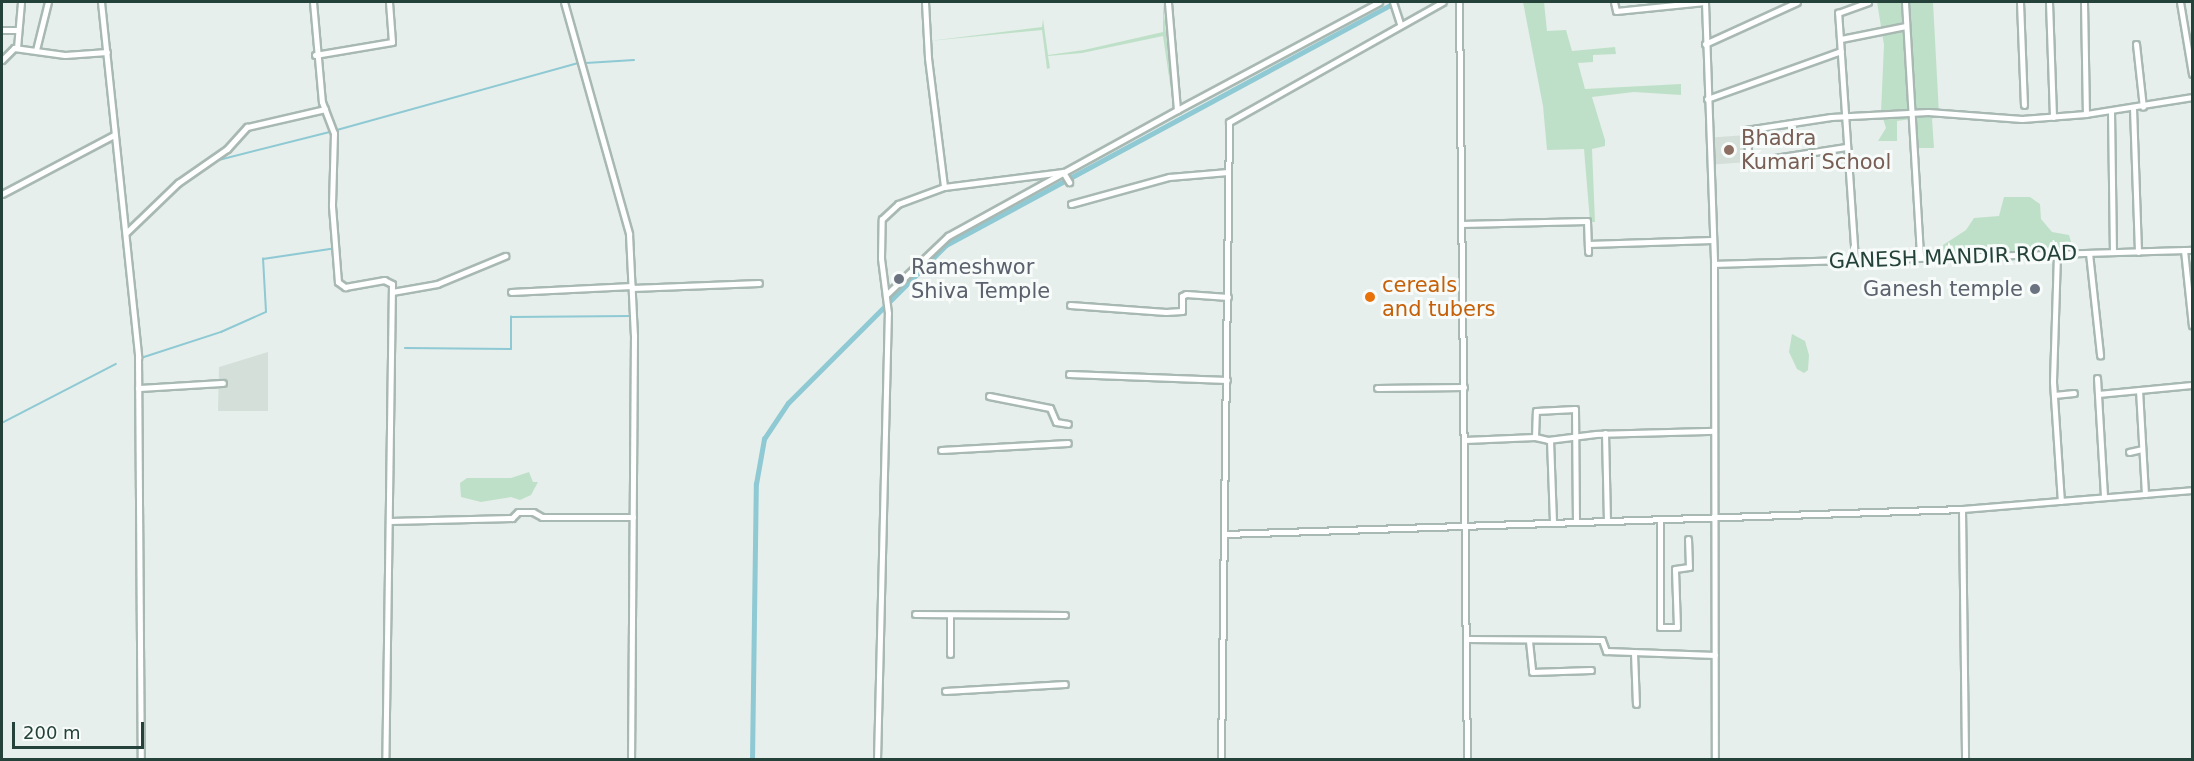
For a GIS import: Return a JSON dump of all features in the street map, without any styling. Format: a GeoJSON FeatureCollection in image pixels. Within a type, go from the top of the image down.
{"type":"FeatureCollection","features":[{"type":"Feature","properties":{"kind":"street"},"geometry":{"type":"LineString","coordinates":[[18,48],[21,2]]}},
{"type":"Feature","properties":{"kind":"street"},"geometry":{"type":"LineString","coordinates":[[36,50],[48,2]]}},
{"type":"Feature","properties":{"kind":"street"},"geometry":{"type":"LineString","coordinates":[[101,2],[114,135],[127,232],[138,388],[141,759]]}},
{"type":"Feature","properties":{"kind":"street"},"geometry":{"type":"LineString","coordinates":[[313,2],[315,55],[325,109],[334,133],[332,206],[338,282],[345,286],[384,280],[392,284],[385,759]]}},
{"type":"Feature","properties":{"kind":"street"},"geometry":{"type":"LineString","coordinates":[[315,55],[392,42],[389,2]]}},
{"type":"Feature","properties":{"kind":"street"},"geometry":{"type":"LineString","coordinates":[[564,2],[623,202],[632,287],[631,759]]}},
{"type":"Feature","properties":{"kind":"street"},"geometry":{"type":"LineString","coordinates":[[926,2],[928,58],[944,187]]}},
{"type":"Feature","properties":{"kind":"street"},"geometry":{"type":"LineString","coordinates":[[1168,2],[1177,110]]}},
{"type":"Feature","properties":{"kind":"street"},"geometry":{"type":"LineString","coordinates":[[886,298],[948,236],[1379,2]]}},
{"type":"Feature","properties":{"kind":"street"},"geometry":{"type":"LineString","coordinates":[[1221,759],[1229,122],[1400,24],[1443,2]]}},
{"type":"Feature","properties":{"kind":"street"},"geometry":{"type":"LineString","coordinates":[[1459,2],[1467,528],[1467,759]]}},
{"type":"Feature","properties":{"kind":"street"},"geometry":{"type":"LineString","coordinates":[[1614,2],[1616,11],[1705,2],[1714,264],[1715,759]]}},
{"type":"Feature","properties":{"kind":"street"},"geometry":{"type":"LineString","coordinates":[[1706,44],[1797,2]]}},
{"type":"Feature","properties":{"kind":"street"},"geometry":{"type":"LineString","coordinates":[[1855,260],[1843,117],[1838,13],[1868,2]]}},
{"type":"Feature","properties":{"kind":"street"},"geometry":{"type":"LineString","coordinates":[[1905,2],[1909,114],[1920,258]]}},
{"type":"Feature","properties":{"kind":"street"},"geometry":{"type":"LineString","coordinates":[[2020,2],[2024,105]]}},
{"type":"Feature","properties":{"kind":"street"},"geometry":{"type":"LineString","coordinates":[[2049,2],[2052,117]]}},
{"type":"Feature","properties":{"kind":"street"},"geometry":{"type":"LineString","coordinates":[[2084,2],[2086,114]]}},
{"type":"Feature","properties":{"kind":"street"},"geometry":{"type":"LineString","coordinates":[[2180,2],[2193,74]]}},
{"type":"Feature","properties":{"kind":"street"},"geometry":{"type":"LineString","coordinates":[[1394,4],[1400,24]]}},
{"type":"Feature","properties":{"kind":"street"},"geometry":{"type":"LineString","coordinates":[[1840,39],[1906,26]]}},
{"type":"Feature","properties":{"kind":"street"},"geometry":{"type":"LineString","coordinates":[[2,30],[18,30]]}},
{"type":"Feature","properties":{"kind":"street"},"geometry":{"type":"LineString","coordinates":[[2136,44],[2143,107]]}},
{"type":"Feature","properties":{"kind":"street"},"geometry":{"type":"LineString","coordinates":[[2,60],[18,48],[65,56],[106,52]]}},
{"type":"Feature","properties":{"kind":"street"},"geometry":{"type":"LineString","coordinates":[[1707,99],[1841,51]]}},
{"type":"Feature","properties":{"kind":"street"},"geometry":{"type":"LineString","coordinates":[[1846,147],[1749,162],[1746,130],[1843,117],[1909,114],[2052,117],[2143,107],[2193,97]]}},
{"type":"Feature","properties":{"kind":"street"},"geometry":{"type":"LineString","coordinates":[[2133,108],[2138,252]]}},
{"type":"Feature","properties":{"kind":"street"},"geometry":{"type":"LineString","coordinates":[[127,232],[178,183],[227,148],[247,127],[325,109]]}},
{"type":"Feature","properties":{"kind":"street"},"geometry":{"type":"LineString","coordinates":[[2111,111],[2113,252]]}},
{"type":"Feature","properties":{"kind":"street"},"geometry":{"type":"LineString","coordinates":[[2,193],[114,135]]}},
{"type":"Feature","properties":{"kind":"street"},"geometry":{"type":"LineString","coordinates":[[1071,204],[1169,177],[1228,172]]}},
{"type":"Feature","properties":{"kind":"street"},"geometry":{"type":"LineString","coordinates":[[877,759],[888,313],[882,258],[885,214],[898,204],[944,187],[1064,174]]}},
{"type":"Feature","properties":{"kind":"street"},"geometry":{"type":"LineString","coordinates":[[1064,174],[1069,182]]}},
{"type":"Feature","properties":{"kind":"street"},"geometry":{"type":"LineString","coordinates":[[1461,224],[1587,221],[1588,252]]}},
{"type":"Feature","properties":{"kind":"street"},"geometry":{"type":"LineString","coordinates":[[1588,244],[1712,240]]}},
{"type":"Feature","properties":{"kind":"street"},"geometry":{"type":"LineString","coordinates":[[2184,250],[2193,326]]}},
{"type":"Feature","properties":{"kind":"street","name":"GANESH MANDIR ROAD"},"geometry":{"type":"LineString","coordinates":[[1714,264],[2193,250]]}},
{"type":"Feature","properties":{"kind":"street"},"geometry":{"type":"LineString","coordinates":[[2089,253],[2100,355]]}},
{"type":"Feature","properties":{"kind":"street"},"geometry":{"type":"LineString","coordinates":[[2057,254],[2054,395],[2061,501]]}},
{"type":"Feature","properties":{"kind":"street"},"geometry":{"type":"LineString","coordinates":[[392,292],[437,284],[505,256]]}},
{"type":"Feature","properties":{"kind":"street"},"geometry":{"type":"LineString","coordinates":[[511,292],[759,283]]}},
{"type":"Feature","properties":{"kind":"street"},"geometry":{"type":"LineString","coordinates":[[1070,305],[1166,312],[1182,311],[1182,296],[1186,294],[1228,297]]}},
{"type":"Feature","properties":{"kind":"street"},"geometry":{"type":"LineString","coordinates":[[1069,374],[1227,380]]}},
{"type":"Feature","properties":{"kind":"street"},"geometry":{"type":"LineString","coordinates":[[2097,378],[2104,497]]}},
{"type":"Feature","properties":{"kind":"street"},"geometry":{"type":"LineString","coordinates":[[138,388],[223,383]]}},
{"type":"Feature","properties":{"kind":"street"},"geometry":{"type":"LineString","coordinates":[[2098,394],[2193,385]]}},
{"type":"Feature","properties":{"kind":"street"},"geometry":{"type":"LineString","coordinates":[[1377,388],[1464,387]]}},
{"type":"Feature","properties":{"kind":"street"},"geometry":{"type":"LineString","coordinates":[[2139,390],[2145,494]]}},
{"type":"Feature","properties":{"kind":"street"},"geometry":{"type":"LineString","coordinates":[[2054,395],[2074,393]]}},
{"type":"Feature","properties":{"kind":"street"},"geometry":{"type":"LineString","coordinates":[[988,396],[1050,408],[1056,422],[1068,424]]}},
{"type":"Feature","properties":{"kind":"street"},"geometry":{"type":"LineString","coordinates":[[1535,437],[1536,411],[1575,409],[1576,522]]}},
{"type":"Feature","properties":{"kind":"street"},"geometry":{"type":"LineString","coordinates":[[1465,440],[1535,437],[1550,440],[1605,433],[1714,431]]}},
{"type":"Feature","properties":{"kind":"street"},"geometry":{"type":"LineString","coordinates":[[1605,433],[1607,521]]}},
{"type":"Feature","properties":{"kind":"street"},"geometry":{"type":"LineString","coordinates":[[1550,440],[1553,522]]}},
{"type":"Feature","properties":{"kind":"street"},"geometry":{"type":"LineString","coordinates":[[941,450],[1068,442]]}},
{"type":"Feature","properties":{"kind":"street"},"geometry":{"type":"LineString","coordinates":[[2129,452],[2142,448]]}},
{"type":"Feature","properties":{"kind":"street"},"geometry":{"type":"LineString","coordinates":[[1224,534],[1467,528],[1553,522],[1962,509],[2193,490]]}},
{"type":"Feature","properties":{"kind":"street"},"geometry":{"type":"LineString","coordinates":[[1962,509],[1965,759]]}},
{"type":"Feature","properties":{"kind":"street"},"geometry":{"type":"LineString","coordinates":[[390,521],[512,518],[518,512],[533,512],[542,517],[633,517]]}},
{"type":"Feature","properties":{"kind":"street"},"geometry":{"type":"LineString","coordinates":[[1660,520],[1660,627],[1677,627],[1675,569],[1689,567],[1688,539]]}},
{"type":"Feature","properties":{"kind":"street"},"geometry":{"type":"LineString","coordinates":[[915,614],[1065,615]]}},
{"type":"Feature","properties":{"kind":"street"},"geometry":{"type":"LineString","coordinates":[[950,615],[950,654]]}},
{"type":"Feature","properties":{"kind":"street"},"geometry":{"type":"LineString","coordinates":[[1467,639],[1602,640],[1606,651],[1715,655]]}},
{"type":"Feature","properties":{"kind":"street"},"geometry":{"type":"LineString","coordinates":[[1529,641],[1532,672],[1591,670]]}},
{"type":"Feature","properties":{"kind":"street"},"geometry":{"type":"LineString","coordinates":[[1634,653],[1636,704]]}},
{"type":"Feature","properties":{"kind":"street"},"geometry":{"type":"LineString","coordinates":[[945,691],[1065,684]]}},
{"type":"Feature","properties":{"kind":"shaded area","name":"Bhadra Kumari School"},"geometry":{"type":"Polygon","coordinates":[[[1747,135],[1749,162],[1710,165],[1708,138],[1747,135]]]}},
{"type":"Feature","properties":{"kind":"shaded area"},"geometry":{"type":"Polygon","coordinates":[[[268,352],[268,411],[218,411],[219,367],[268,352]]]}},
{"type":"Feature","properties":{"kind":"green space"},"geometry":{"type":"Polygon","coordinates":[[[1163,2],[1173,104],[1163,36],[1082,53],[1048,56],[1050,68],[1047,69],[1042,30],[929,41],[1042,27],[1043,19],[1048,55],[1084,50],[1163,32],[1163,2]]]}},
{"type":"Feature","properties":{"kind":"green space"},"geometry":{"type":"Polygon","coordinates":[[[1523,2],[1544,2],[1547,31],[1566,30],[1572,51],[1615,47],[1616,54],[1593,55],[1593,62],[1578,63],[1585,89],[1681,84],[1681,95],[1634,92],[1592,97],[1605,140],[1605,146],[1592,149],[1595,222],[1590,222],[1584,149],[1547,150],[1543,106],[1523,2]]]}},
{"type":"Feature","properties":{"kind":"green space"},"geometry":{"type":"Polygon","coordinates":[[[1877,2],[1933,2],[1939,114],[1932,119],[1934,148],[1916,148],[1911,119],[1897,121],[1897,141],[1878,141],[1886,128],[1881,112],[1884,45],[1877,2]]]}},
{"type":"Feature","properties":{"kind":"green space"},"geometry":{"type":"Polygon","coordinates":[[[2004,197],[2030,197],[2040,204],[2041,219],[2052,232],[2069,235],[2072,245],[2068,251],[1944,255],[1943,245],[1966,230],[1974,218],[1999,216],[2004,197]]]}},
{"type":"Feature","properties":{"kind":"green space"},"geometry":{"type":"Polygon","coordinates":[[[1792,334],[1805,341],[1809,355],[1808,370],[1804,373],[1797,369],[1789,352],[1792,334]]]}},
{"type":"Feature","properties":{"kind":"green space"},"geometry":{"type":"Polygon","coordinates":[[[529,472],[533,482],[538,482],[531,495],[520,500],[511,497],[481,502],[461,497],[460,483],[467,478],[511,478],[529,472]]]}},
{"type":"Feature","properties":{"kind":"waterway"},"geometry":{"type":"LineString","coordinates":[[752,760],[756,484],[764,439],[788,403],[946,245],[1396,2]]}},
{"type":"Feature","properties":{"kind":"waterway"},"geometry":{"type":"LineString","coordinates":[[586,63],[634,60]]}},
{"type":"Feature","properties":{"kind":"waterway"},"geometry":{"type":"LineString","coordinates":[[337,130],[578,63]]}},
{"type":"Feature","properties":{"kind":"waterway"},"geometry":{"type":"LineString","coordinates":[[215,161],[330,132]]}},
{"type":"Feature","properties":{"kind":"waterway"},"geometry":{"type":"LineString","coordinates":[[141,358],[221,332],[266,312],[263,259],[331,249]]}},
{"type":"Feature","properties":{"kind":"waterway"},"geometry":{"type":"LineString","coordinates":[[405,348],[511,349],[511,317],[630,316]]}},
{"type":"Feature","properties":{"kind":"waterway"},"geometry":{"type":"LineString","coordinates":[[2,423],[116,364]]}},
{"type":"Feature","properties":{"kind":"place","name":"Bhadra Kumari School"},"geometry":{"type":"Point","coordinates":[1729,150]}},
{"type":"Feature","properties":{"kind":"place","name":"Rameshwor Shiva Temple"},"geometry":{"type":"Point","coordinates":[899,279]}},
{"type":"Feature","properties":{"kind":"place","name":"Ganesh temple"},"geometry":{"type":"Point","coordinates":[2035,289]}},
{"type":"Feature","properties":{"kind":"place","name":"cereals and tubers"},"geometry":{"type":"Point","coordinates":[1370,297]}}]}
